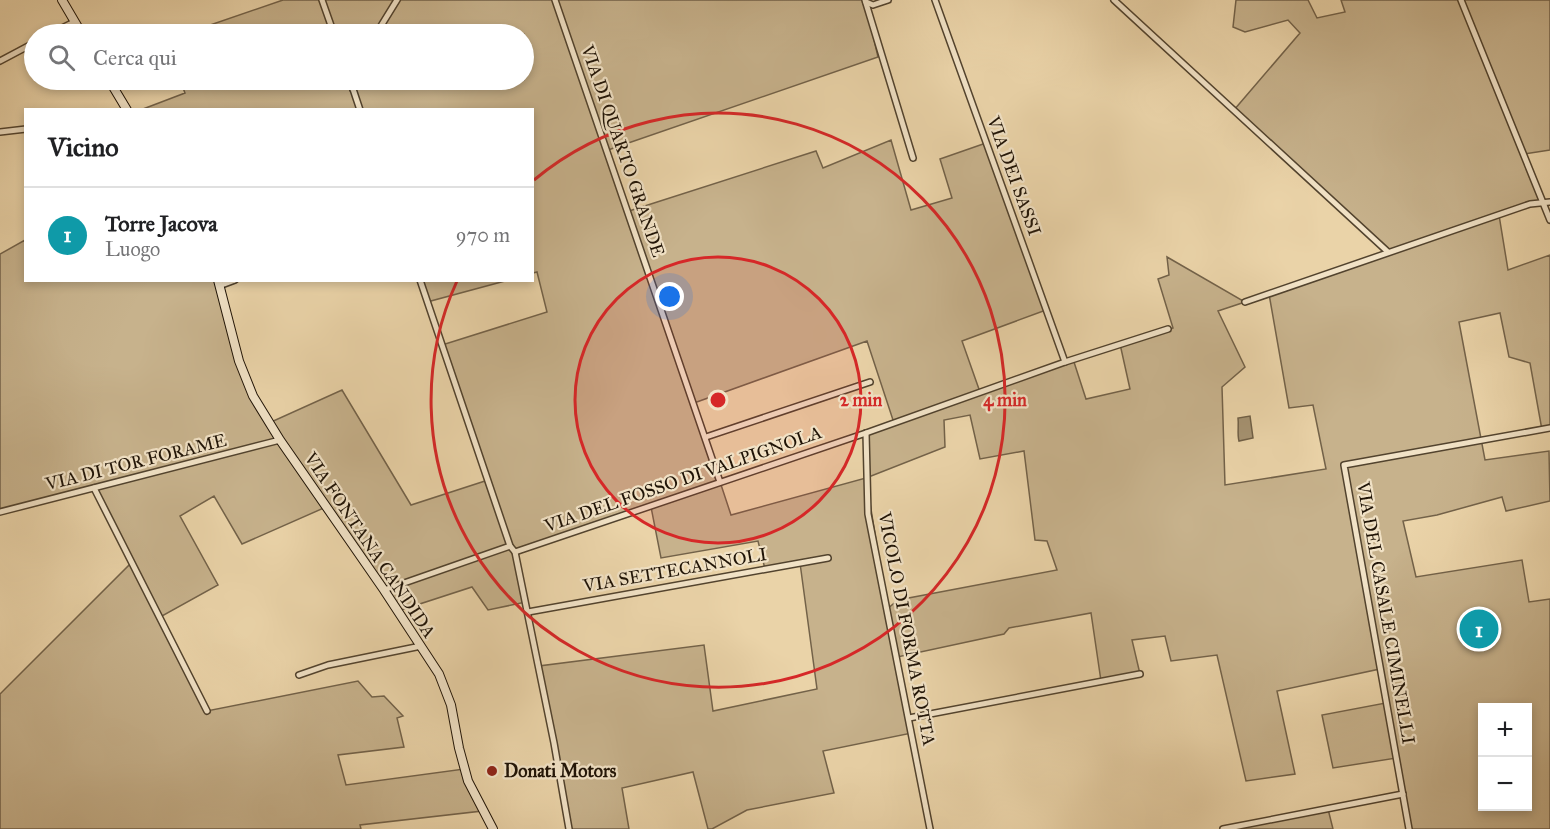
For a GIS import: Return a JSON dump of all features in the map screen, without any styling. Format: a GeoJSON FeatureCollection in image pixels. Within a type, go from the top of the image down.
{"type":"FeatureCollection","features":[{"type":"Feature","properties":{"kind":"main road"},"geometry":{"type":"LineString","coordinates":[[62,0],[74,22]]}},
{"type":"Feature","properties":{"kind":"main road"},"geometry":{"type":"LineString","coordinates":[[115,90],[126,108]]}},
{"type":"Feature","properties":{"kind":"main road","name":"VIA FONTANA CANDIDA"},"geometry":{"type":"LineString","coordinates":[[218,283],[247,384],[280,440],[384,590],[444,683],[464,769],[472,790],[493,829]]}},
{"type":"Feature","properties":{"kind":"street"},"geometry":{"type":"LineString","coordinates":[[322,0],[330,24]]}},
{"type":"Feature","properties":{"kind":"street"},"geometry":{"type":"LineString","coordinates":[[381,24],[397,0]]}},
{"type":"Feature","properties":{"kind":"street","name":"VIA DI QUARTO GRANDE"},"geometry":{"type":"LineString","coordinates":[[555,0],[720,482]]}},
{"type":"Feature","properties":{"kind":"street"},"geometry":{"type":"LineString","coordinates":[[866,0],[873,5],[888,0]]}},
{"type":"Feature","properties":{"kind":"street"},"geometry":{"type":"LineString","coordinates":[[866,0],[913,158]]}},
{"type":"Feature","properties":{"kind":"street","name":"VIA DEI SASSI"},"geometry":{"type":"LineString","coordinates":[[935,0],[1065,362]]}},
{"type":"Feature","properties":{"kind":"street"},"geometry":{"type":"LineString","coordinates":[[1114,0],[1388,252]]}},
{"type":"Feature","properties":{"kind":"street"},"geometry":{"type":"LineString","coordinates":[[1461,0],[1547,203],[1550,220]]}},
{"type":"Feature","properties":{"kind":"street"},"geometry":{"type":"LineString","coordinates":[[70,24],[74,22]]}},
{"type":"Feature","properties":{"kind":"street"},"geometry":{"type":"LineString","coordinates":[[0,61],[24,48]]}},
{"type":"Feature","properties":{"kind":"street"},"geometry":{"type":"LineString","coordinates":[[353,90],[359,108]]}},
{"type":"Feature","properties":{"kind":"street"},"geometry":{"type":"LineString","coordinates":[[0,132],[24,129]]}},
{"type":"Feature","properties":{"kind":"street"},"geometry":{"type":"LineString","coordinates":[[1245,302],[1530,204],[1547,203]]}},
{"type":"Feature","properties":{"kind":"street"},"geometry":{"type":"LineString","coordinates":[[421,282],[510,546],[515,552],[569,829]]}},
{"type":"Feature","properties":{"kind":"street","name":"VIA DEL FOSSO DI VALPIGNOLA"},"geometry":{"type":"LineString","coordinates":[[515,552],[866,434],[1065,362],[1168,329]]}},
{"type":"Feature","properties":{"kind":"street"},"geometry":{"type":"LineString","coordinates":[[705,437],[870,382]]}},
{"type":"Feature","properties":{"kind":"street","name":"VIA DEL CASALE CIMINELLI"},"geometry":{"type":"LineString","coordinates":[[1409,829],[1344,465],[1550,428]]}},
{"type":"Feature","properties":{"kind":"street","name":"VICOLO DI FORMA ROTTA"},"geometry":{"type":"LineString","coordinates":[[866,434],[868,512],[930,829]]}},
{"type":"Feature","properties":{"kind":"street","name":"VIA DI TOR FORAME"},"geometry":{"type":"LineString","coordinates":[[0,512],[280,440]]}},
{"type":"Feature","properties":{"kind":"street"},"geometry":{"type":"LineString","coordinates":[[94,488],[207,711]]}},
{"type":"Feature","properties":{"kind":"street"},"geometry":{"type":"LineString","coordinates":[[384,590],[510,546]]}},
{"type":"Feature","properties":{"kind":"street","name":"VIA SETTECANNOLI"},"geometry":{"type":"LineString","coordinates":[[528,612],[828,558]]}},
{"type":"Feature","properties":{"kind":"street"},"geometry":{"type":"LineString","coordinates":[[299,675],[328,665],[421,646]]}},
{"type":"Feature","properties":{"kind":"street"},"geometry":{"type":"LineString","coordinates":[[909,718],[1140,674]]}},
{"type":"Feature","properties":{"kind":"street"},"geometry":{"type":"LineString","coordinates":[[1223,829],[1403,795]]}},
{"type":"Feature","properties":{"kind":"shaded area"},"geometry":{"type":"Polygon","coordinates":[[[283,0],[865,0],[878,57],[608,150],[629,211],[816,151],[823,168],[891,140],[911,210],[952,198],[940,159],[986,143],[1046,310],[962,341],[980,392],[1073,359],[1086,399],[1130,389],[1120,344],[1173,328],[1158,279],[1169,275],[1167,257],[1245,302],[1218,311],[1245,367],[1222,387],[1225,485],[1326,469],[1313,405],[1289,408],[1269,294],[1387,253],[1234,110],[1300,33],[1288,20],[1245,32],[1233,27],[1236,0],[1308,0],[1317,18],[1345,12],[1341,0],[1550,0],[1550,150],[1524,154],[1543,204],[1538,203],[1499,215],[1508,270],[1550,255],[1550,428],[1542,430],[1530,363],[1509,357],[1500,313],[1459,322],[1485,460],[1549,451],[1550,501],[1506,511],[1502,497],[1437,515],[1403,521],[1416,577],[1522,560],[1529,602],[1550,599],[1550,829],[1409,829],[1396,758],[1333,768],[1322,715],[1386,703],[1380,669],[1277,691],[1295,774],[1246,781],[1217,655],[1171,661],[1165,636],[1132,640],[1140,674],[1101,681],[1091,613],[1009,628],[1004,634],[897,657],[912,733],[823,751],[834,793],[747,810],[708,829],[693,772],[622,788],[629,829],[569,829],[539,666],[704,645],[713,711],[817,689],[800,563],[765,569],[758,541],[661,558],[651,507],[515,552],[526,602],[488,610],[472,587],[398,611],[326,507],[242,544],[214,496],[180,516],[218,585],[160,617],[207,711],[358,681],[372,697],[384,696],[403,716],[397,718],[404,747],[338,755],[346,785],[464,769],[482,811],[360,825],[361,829],[0,829],[0,694],[132,562],[94,488],[0,512],[0,254],[24,241],[24,282],[218,282],[234,345],[269,423],[342,390],[411,505],[485,481],[492,501],[442,345],[547,312],[537,272],[534,273],[534,108],[146,108],[185,93],[184,90],[534,90],[534,24],[213,24],[283,0]],[[867,341],[694,403],[731,515],[866,478],[866,433],[894,423],[867,341]],[[970,415],[944,420],[945,447],[866,478],[887,609],[898,600],[1057,570],[1047,541],[1035,540],[1024,451],[980,459],[970,415]]]}},
{"type":"Feature","properties":{"kind":"shaded area"},"geometry":{"type":"Polygon","coordinates":[[[421,282],[501,282],[427,302],[421,282]]]}},
{"type":"Feature","properties":{"kind":"shaded area"},"geometry":{"type":"Polygon","coordinates":[[[1250,416],[1253,438],[1239,441],[1238,418],[1250,416]]]}},
{"type":"Feature","properties":{"kind":"shaded area"},"geometry":{"type":"Polygon","coordinates":[[[1328,809],[1333,829],[1223,829],[1328,809]]]}},
{"type":"Feature","properties":{"kind":"place","name":"Torre Jacova"},"geometry":{"type":"Point","coordinates":[1479,629]}},
{"type":"Feature","properties":{"kind":"place","name":"Donati Motors"},"geometry":{"type":"Point","coordinates":[492,771]}}]}
